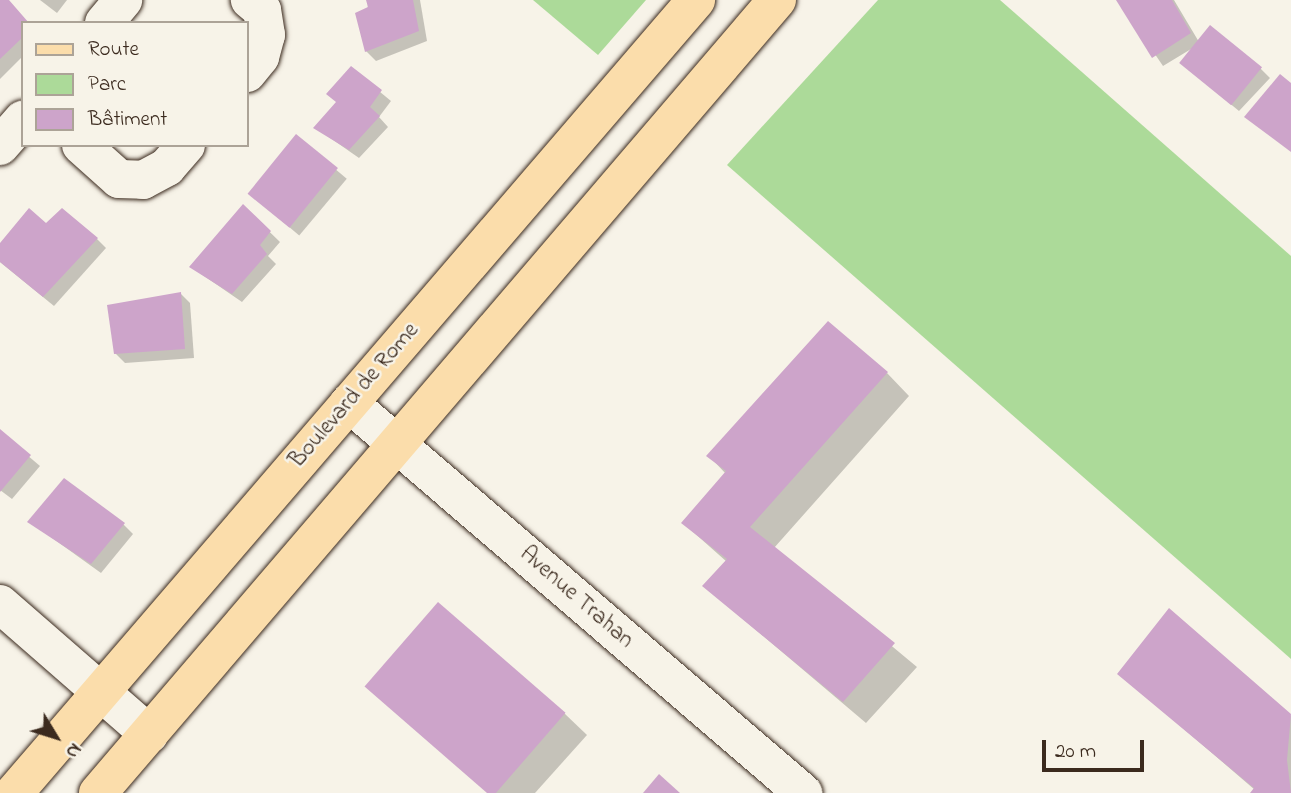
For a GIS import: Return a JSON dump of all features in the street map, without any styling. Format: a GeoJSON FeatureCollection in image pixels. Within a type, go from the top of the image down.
{"type":"FeatureCollection","features":[{"type":"Feature","properties":{"kind":"main road","name":"Boulevard de Rome"},"geometry":{"type":"LineString","coordinates":[[14,793],[696,0]]}},
{"type":"Feature","properties":{"kind":"main road"},"geometry":{"type":"LineString","coordinates":[[98,793],[777,0]]}},
{"type":"Feature","properties":{"kind":"street"},"geometry":{"type":"LineString","coordinates":[[106,21],[123,0]]}},
{"type":"Feature","properties":{"kind":"street"},"geometry":{"type":"LineString","coordinates":[[248,72],[260,57],[266,35],[262,10],[250,0]]}},
{"type":"Feature","properties":{"kind":"street"},"geometry":{"type":"LineString","coordinates":[[0,146],[21,122]]}},
{"type":"Feature","properties":{"kind":"street"},"geometry":{"type":"LineString","coordinates":[[83,147],[119,179],[143,180],[167,167],[184,147]]}},
{"type":"Feature","properties":{"kind":"street","name":"Avenue Trahan"},"geometry":{"type":"LineString","coordinates":[[349,403],[798,791]]}},
{"type":"Feature","properties":{"kind":"street"},"geometry":{"type":"LineString","coordinates":[[0,604],[149,734]]}},
{"type":"Feature","properties":{"kind":"green space"},"geometry":{"type":"Polygon","coordinates":[[[533,0],[646,0],[598,55],[533,0]]]}},
{"type":"Feature","properties":{"kind":"green space"},"geometry":{"type":"Polygon","coordinates":[[[878,0],[1000,0],[1291,256],[1291,659],[727,165],[878,0]]]}},
{"type":"Feature","properties":{"kind":"building"},"geometry":{"type":"Polygon","coordinates":[[[0,0],[9,0],[27,21],[21,21],[21,39],[0,59],[0,0]]]}},
{"type":"Feature","properties":{"kind":"building"},"geometry":{"type":"Polygon","coordinates":[[[366,0],[413,0],[419,31],[365,52],[355,13],[368,7],[366,0]]]}},
{"type":"Feature","properties":{"kind":"building"},"geometry":{"type":"Polygon","coordinates":[[[1116,0],[1172,0],[1191,33],[1152,58],[1116,0]]]}},
{"type":"Feature","properties":{"kind":"building"},"geometry":{"type":"Polygon","coordinates":[[[1210,25],[1262,67],[1231,105],[1179,63],[1210,25]]]}},
{"type":"Feature","properties":{"kind":"building"},"geometry":{"type":"Polygon","coordinates":[[[351,66],[382,90],[370,107],[380,116],[349,150],[313,128],[336,102],[326,94],[351,66]]]}},
{"type":"Feature","properties":{"kind":"building"},"geometry":{"type":"Polygon","coordinates":[[[1280,74],[1291,83],[1291,152],[1244,117],[1280,74]]]}},
{"type":"Feature","properties":{"kind":"building"},"geometry":{"type":"Polygon","coordinates":[[[296,134],[338,168],[290,228],[248,194],[296,134]]]}},
{"type":"Feature","properties":{"kind":"building"},"geometry":{"type":"Polygon","coordinates":[[[243,204],[271,231],[260,245],[267,254],[232,294],[189,267],[243,204]]]}},
{"type":"Feature","properties":{"kind":"building"},"geometry":{"type":"Polygon","coordinates":[[[29,208],[46,223],[62,208],[98,238],[43,297],[0,262],[0,243],[29,208]]]}},
{"type":"Feature","properties":{"kind":"building"},"geometry":{"type":"Polygon","coordinates":[[[181,292],[185,349],[114,354],[107,305],[181,292]]]}},
{"type":"Feature","properties":{"kind":"building"},"geometry":{"type":"Polygon","coordinates":[[[828,321],[888,372],[750,527],[895,643],[843,702],[702,586],[727,559],[681,523],[726,471],[706,456],[828,321]]]}},
{"type":"Feature","properties":{"kind":"building"},"geometry":{"type":"Polygon","coordinates":[[[0,429],[31,455],[0,492],[0,429]]]}},
{"type":"Feature","properties":{"kind":"building"},"geometry":{"type":"Polygon","coordinates":[[[64,478],[125,523],[91,564],[27,522],[64,478]]]}},
{"type":"Feature","properties":{"kind":"building"},"geometry":{"type":"Polygon","coordinates":[[[438,602],[566,713],[496,793],[487,793],[365,687],[438,602]]]}},
{"type":"Feature","properties":{"kind":"building"},"geometry":{"type":"Polygon","coordinates":[[[1169,608],[1291,714],[1287,760],[1291,793],[1250,793],[1254,788],[1117,674],[1169,608]]]}},
{"type":"Feature","properties":{"kind":"building"},"geometry":{"type":"Polygon","coordinates":[[[659,774],[680,793],[643,793],[659,774]]]}}]}
